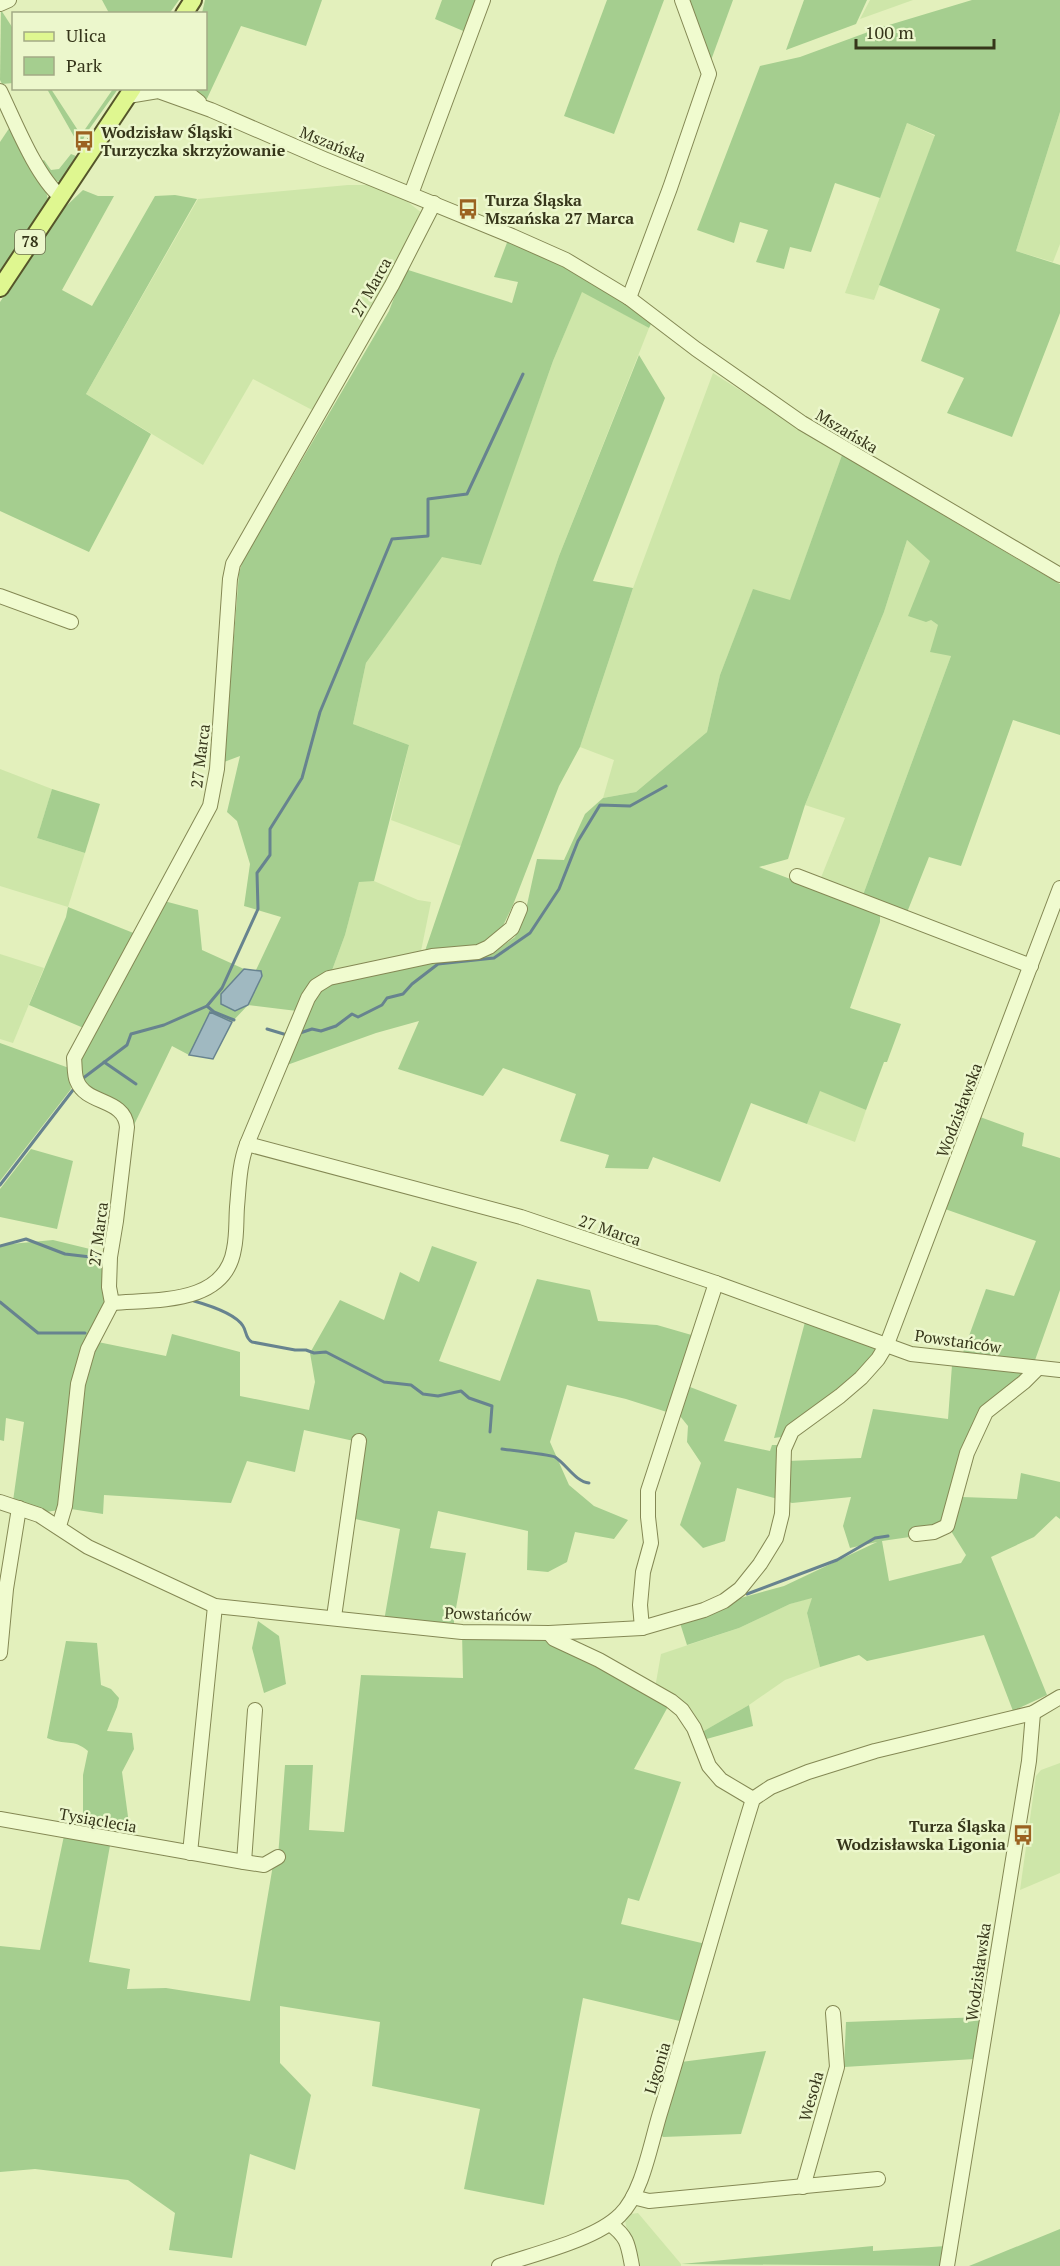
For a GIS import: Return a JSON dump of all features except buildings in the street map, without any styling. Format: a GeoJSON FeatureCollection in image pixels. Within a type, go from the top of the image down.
{"type":"FeatureCollection","features":[{"type":"Feature","properties":{"kind":"main road","name":"78"},"geometry":{"type":"LineString","coordinates":[[0,288],[131,92]]}},
{"type":"Feature","properties":{"kind":"street"},"geometry":{"type":"LineString","coordinates":[[0,4],[9,0]]}},
{"type":"Feature","properties":{"kind":"street"},"geometry":{"type":"LineString","coordinates":[[411,194],[483,0]]}},
{"type":"Feature","properties":{"kind":"street"},"geometry":{"type":"LineString","coordinates":[[629,298],[710,74],[682,0]]}},
{"type":"Feature","properties":{"kind":"street"},"geometry":{"type":"LineString","coordinates":[[131,92],[157,90]]}},
{"type":"Feature","properties":{"kind":"street","name":"Mszańska"},"geometry":{"type":"LineString","coordinates":[[157,90],[434,203],[566,260],[629,298],[696,350],[802,423],[1060,575]]}},
{"type":"Feature","properties":{"kind":"street","name":"Mszańska"},"geometry":{"type":"LineString","coordinates":[[184,90],[210,110]]}},
{"type":"Feature","properties":{"kind":"street"},"geometry":{"type":"LineString","coordinates":[[0,91],[42,174],[51,189],[60,197]]}},
{"type":"Feature","properties":{"kind":"street","name":"27 Marca"},"geometry":{"type":"LineString","coordinates":[[112,1303],[109,1287],[110,1257],[126,1118],[121,1111],[99,1101],[80,1087],[76,1080],[74,1058],[210,806],[217,769],[230,579],[233,564],[380,305],[434,203]]}},
{"type":"Feature","properties":{"kind":"street"},"geometry":{"type":"LineString","coordinates":[[0,596],[71,622]]}},
{"type":"Feature","properties":{"kind":"street"},"geometry":{"type":"LineString","coordinates":[[797,876],[1031,966]]}},
{"type":"Feature","properties":{"kind":"street","name":"Wodzisławska"},"geometry":{"type":"LineString","coordinates":[[887,1344],[1060,888]]}},
{"type":"Feature","properties":{"kind":"street"},"geometry":{"type":"LineString","coordinates":[[59,1526],[65,1506],[78,1384],[88,1349],[112,1303],[189,1295],[213,1286],[225,1274],[234,1249],[242,1158],[308,998],[316,986],[329,978],[432,956],[478,952],[501,938],[512,928],[520,909]]}},
{"type":"Feature","properties":{"kind":"street","name":"27 Marca"},"geometry":{"type":"LineString","coordinates":[[247,1144],[521,1217],[887,1344]]}},
{"type":"Feature","properties":{"kind":"street"},"geometry":{"type":"LineString","coordinates":[[642,1628],[640,1605],[642,1583],[651,1543],[648,1491],[716,1283]]}},
{"type":"Feature","properties":{"kind":"street","name":"Powstańców"},"geometry":{"type":"LineString","coordinates":[[0,1502],[39,1515],[88,1547],[215,1606],[462,1632],[549,1633],[642,1628],[704,1610],[724,1601],[740,1588],[760,1564],[777,1538],[782,1514],[784,1449],[792,1431],[861,1378],[878,1359],[887,1344],[911,1354],[1060,1370]]}},
{"type":"Feature","properties":{"kind":"street"},"geometry":{"type":"LineString","coordinates":[[916,1534],[934,1532],[947,1526],[967,1453],[986,1412],[1038,1368]]}},
{"type":"Feature","properties":{"kind":"street"},"geometry":{"type":"LineString","coordinates":[[334,1617],[359,1441]]}},
{"type":"Feature","properties":{"kind":"street"},"geometry":{"type":"LineString","coordinates":[[0,1653],[6,1588],[19,1508]]}},
{"type":"Feature","properties":{"kind":"street"},"geometry":{"type":"LineString","coordinates":[[190,1853],[215,1606]]}},
{"type":"Feature","properties":{"kind":"street"},"geometry":{"type":"LineString","coordinates":[[549,1633],[554,1639],[599,1660],[671,1701],[682,1710],[694,1728],[709,1766],[721,1780],[753,1798],[771,1787],[808,1772],[875,1751],[1033,1713],[1060,1697]]}},
{"type":"Feature","properties":{"kind":"street"},"geometry":{"type":"LineString","coordinates":[[244,1862],[255,1710]]}},
{"type":"Feature","properties":{"kind":"street","name":"Wodzisławska"},"geometry":{"type":"LineString","coordinates":[[947,2266],[1029,1761],[1033,1713]]}},
{"type":"Feature","properties":{"kind":"street","name":"Ligonia"},"geometry":{"type":"LineString","coordinates":[[499,2266],[586,2236],[610,2224],[633,2198],[688,2023],[753,1798]]}},
{"type":"Feature","properties":{"kind":"street","name":"Tysiąclecia"},"geometry":{"type":"LineString","coordinates":[[0,1819],[264,1865],[278,1857]]}},
{"type":"Feature","properties":{"kind":"street","name":"Wesoła"},"geometry":{"type":"LineString","coordinates":[[802,2187],[837,2067],[833,2013]]}},
{"type":"Feature","properties":{"kind":"street"},"geometry":{"type":"LineString","coordinates":[[633,2198],[649,2201],[878,2180]]}},
{"type":"Feature","properties":{"kind":"street"},"geometry":{"type":"LineString","coordinates":[[610,2224],[623,2233],[632,2266]]}},
{"type":"Feature","properties":{"kind":"green space"},"geometry":{"type":"Polygon","coordinates":[[[102,0],[179,0],[170,12],[108,12],[102,0]]]}},
{"type":"Feature","properties":{"kind":"green space"},"geometry":{"type":"Polygon","coordinates":[[[205,0],[322,0],[306,46],[241,26],[204,105],[186,90],[207,90],[207,12],[202,12],[205,0]]]}},
{"type":"Feature","properties":{"kind":"green space"},"geometry":{"type":"Polygon","coordinates":[[[442,0],[479,0],[468,33],[435,19],[442,0]]]}},
{"type":"Feature","properties":{"kind":"green space"},"geometry":{"type":"Polygon","coordinates":[[[607,0],[664,0],[614,134],[564,116],[607,0]]]}},
{"type":"Feature","properties":{"kind":"green space"},"geometry":{"type":"Polygon","coordinates":[[[686,0],[733,0],[710,63],[686,0]]]}},
{"type":"Feature","properties":{"kind":"green space"},"geometry":{"type":"Polygon","coordinates":[[[804,0],[867,0],[856,24],[786,50],[804,0]]]}},
{"type":"Feature","properties":{"kind":"green space"},"geometry":{"type":"Polygon","coordinates":[[[870,0],[913,0],[860,19],[870,0]]]}},
{"type":"Feature","properties":{"kind":"green space"},"geometry":{"type":"Polygon","coordinates":[[[972,0],[1060,0],[1060,112],[1016,251],[1060,265],[1060,313],[1012,437],[947,413],[964,378],[921,361],[940,309],[879,285],[935,135],[907,123],[880,198],[835,183],[811,252],[790,247],[784,269],[756,262],[768,230],[740,222],[734,243],[697,230],[760,66],[800,57],[879,28],[972,0]]]}},
{"type":"Feature","properties":{"kind":"green space"},"geometry":{"type":"Polygon","coordinates":[[[1,10],[12,27],[12,83],[2,84],[0,80],[1,10]]]}},
{"type":"Feature","properties":{"kind":"green space"},"geometry":{"type":"Polygon","coordinates":[[[48,90],[52,90],[81,135],[112,90],[117,90],[85,135],[81,145],[48,90]]]}},
{"type":"Feature","properties":{"kind":"green space"},"geometry":{"type":"Polygon","coordinates":[[[1060,112],[1060,244],[1053,262],[1016,251],[1060,112]]]}},
{"type":"Feature","properties":{"kind":"green space"},"geometry":{"type":"Polygon","coordinates":[[[907,123],[935,136],[874,300],[845,293],[907,123]]]}},
{"type":"Feature","properties":{"kind":"green space"},"geometry":{"type":"Polygon","coordinates":[[[12,124],[46,191],[49,204],[0,274],[0,142],[12,124]]]}},
{"type":"Feature","properties":{"kind":"green space"},"geometry":{"type":"Polygon","coordinates":[[[71,154],[76,156],[61,181],[54,182],[40,162],[44,160],[51,170],[59,169],[71,154]]]}},
{"type":"Feature","properties":{"kind":"green space"},"geometry":{"type":"Polygon","coordinates":[[[348,185],[376,185],[403,198],[423,214],[316,412],[253,379],[203,465],[86,394],[198,199],[348,185]]]}},
{"type":"Feature","properties":{"kind":"green space"},"geometry":{"type":"Polygon","coordinates":[[[83,190],[98,196],[114,196],[62,290],[92,306],[155,196],[175,195],[197,199],[86,394],[151,434],[89,552],[0,511],[0,302],[60,212],[83,190]]]}},
{"type":"Feature","properties":{"kind":"green space"},"geometry":{"type":"Polygon","coordinates":[[[508,240],[582,278],[652,322],[649,328],[582,292],[553,361],[481,565],[442,557],[366,663],[353,724],[409,745],[374,881],[359,882],[345,935],[331,973],[297,1011],[248,1005],[232,1022],[210,1012],[189,1055],[172,1046],[132,1129],[84,1086],[78,1055],[164,901],[198,910],[202,950],[244,969],[221,994],[221,1004],[227,1007],[246,1005],[262,977],[261,971],[256,970],[281,917],[244,906],[250,864],[237,821],[227,812],[240,756],[224,762],[239,573],[245,554],[389,311],[405,269],[512,303],[518,282],[494,277],[508,240]]]}},
{"type":"Feature","properties":{"kind":"green space"},"geometry":{"type":"Polygon","coordinates":[[[582,291],[649,328],[559,556],[461,846],[391,820],[409,745],[353,724],[366,663],[442,556],[480,565],[553,361],[582,291]]]}},
{"type":"Feature","properties":{"kind":"green space"},"geometry":{"type":"Polygon","coordinates":[[[639,355],[665,398],[593,581],[633,588],[580,747],[559,786],[501,930],[483,944],[425,951],[559,556],[639,355]]]}},
{"type":"Feature","properties":{"kind":"green space"},"geometry":{"type":"Polygon","coordinates":[[[713,373],[842,455],[790,601],[753,590],[720,675],[707,732],[636,792],[603,798],[614,760],[580,747],[633,588],[713,373]]]}},
{"type":"Feature","properties":{"kind":"green space"},"geometry":{"type":"Polygon","coordinates":[[[842,455],[1060,584],[1060,735],[1013,720],[961,866],[929,857],[906,915],[863,895],[951,656],[930,652],[938,625],[931,620],[926,622],[908,616],[930,561],[907,540],[884,612],[805,805],[788,859],[759,867],[880,913],[880,922],[850,1008],[901,1024],[866,1110],[820,1091],[807,1124],[751,1103],[720,1182],[653,1157],[648,1169],[605,1168],[609,1155],[560,1141],[576,1094],[503,1068],[483,1096],[398,1069],[419,1021],[376,1033],[287,1065],[316,997],[327,985],[427,961],[495,951],[515,937],[525,914],[537,859],[564,860],[585,814],[603,798],[636,792],[707,732],[720,675],[753,589],[790,600],[842,455]]]}},
{"type":"Feature","properties":{"kind":"green space"},"geometry":{"type":"Polygon","coordinates":[[[907,540],[930,560],[931,620],[938,625],[951,656],[863,895],[820,880],[845,818],[805,805],[884,612],[907,540]]]}},
{"type":"Feature","properties":{"kind":"green space"},"geometry":{"type":"Polygon","coordinates":[[[0,769],[52,789],[37,838],[85,853],[68,907],[0,886],[0,769]]]}},
{"type":"Feature","properties":{"kind":"green space"},"geometry":{"type":"Polygon","coordinates":[[[52,789],[100,804],[85,853],[37,838],[52,789]]]}},
{"type":"Feature","properties":{"kind":"green space"},"geometry":{"type":"Polygon","coordinates":[[[359,881],[374,881],[418,900],[431,902],[421,951],[331,973],[345,935],[359,881]]]}},
{"type":"Feature","properties":{"kind":"green space"},"geometry":{"type":"Polygon","coordinates":[[[68,907],[136,934],[86,1029],[29,1005],[66,917],[68,907]]]}},
{"type":"Feature","properties":{"kind":"green space"},"geometry":{"type":"Polygon","coordinates":[[[0,954],[44,968],[13,1043],[0,1039],[0,954]]]}},
{"type":"Feature","properties":{"kind":"green space"},"geometry":{"type":"Polygon","coordinates":[[[0,1043],[69,1068],[71,1089],[0,1181],[0,1043]]]}},
{"type":"Feature","properties":{"kind":"green space"},"geometry":{"type":"Polygon","coordinates":[[[820,1090],[866,1110],[855,1142],[807,1124],[820,1090]]]}},
{"type":"Feature","properties":{"kind":"green space"},"geometry":{"type":"Polygon","coordinates":[[[980,1117],[1024,1133],[1022,1146],[1060,1158],[1060,1290],[1034,1363],[961,1358],[986,1289],[1014,1296],[1036,1241],[945,1209],[980,1117]]]}},
{"type":"Feature","properties":{"kind":"green space"},"geometry":{"type":"Polygon","coordinates":[[[31,1149],[73,1161],[57,1229],[0,1217],[0,1189],[31,1149]]]}},
{"type":"Feature","properties":{"kind":"green space"},"geometry":{"type":"Polygon","coordinates":[[[53,1240],[94,1250],[95,1259],[104,1261],[107,1299],[100,1320],[78,1357],[70,1432],[66,1432],[59,1510],[46,1512],[13,1501],[24,1422],[6,1418],[4,1441],[0,1440],[0,1245],[53,1240]]]}},
{"type":"Feature","properties":{"kind":"green space"},"geometry":{"type":"Polygon","coordinates":[[[432,1246],[477,1262],[439,1361],[500,1381],[537,1279],[590,1290],[598,1321],[657,1325],[695,1336],[670,1413],[626,1399],[567,1385],[550,1442],[569,1485],[594,1506],[628,1520],[614,1539],[575,1532],[567,1562],[548,1572],[527,1570],[528,1531],[438,1511],[430,1548],[466,1553],[454,1629],[384,1621],[400,1529],[351,1518],[363,1443],[304,1430],[295,1472],[247,1461],[231,1503],[104,1495],[103,1514],[71,1509],[84,1377],[98,1342],[166,1356],[172,1334],[240,1352],[240,1396],[309,1410],[315,1382],[310,1353],[340,1300],[384,1320],[400,1272],[419,1282],[432,1246]]]}},
{"type":"Feature","properties":{"kind":"green space"},"geometry":{"type":"Polygon","coordinates":[[[805,1322],[884,1345],[874,1361],[781,1437],[774,1438],[805,1322]]]}},
{"type":"Feature","properties":{"kind":"green space"},"geometry":{"type":"Polygon","coordinates":[[[952,1365],[1034,1372],[985,1419],[962,1497],[1017,1499],[1021,1473],[1060,1482],[1060,1519],[1056,1516],[1034,1537],[991,1557],[1047,1695],[1013,1711],[984,1635],[867,1661],[859,1655],[820,1667],[807,1613],[812,1598],[790,1604],[739,1628],[687,1645],[680,1623],[737,1599],[784,1586],[877,1542],[850,1548],[843,1526],[851,1497],[792,1503],[786,1501],[788,1461],[861,1458],[873,1409],[948,1419],[952,1365]],[[951,1531],[882,1541],[889,1581],[961,1563],[966,1555],[951,1531]]]}},
{"type":"Feature","properties":{"kind":"green space"},"geometry":{"type":"Polygon","coordinates":[[[690,1387],[737,1405],[724,1441],[770,1451],[772,1445],[780,1445],[778,1499],[737,1488],[725,1541],[703,1548],[680,1525],[701,1463],[687,1442],[688,1426],[680,1416],[690,1387]]]}},
{"type":"Feature","properties":{"kind":"green space"},"geometry":{"type":"Polygon","coordinates":[[[813,1597],[807,1613],[820,1667],[785,1680],[749,1705],[702,1732],[655,1688],[661,1654],[739,1628],[790,1604],[813,1597]]]}},
{"type":"Feature","properties":{"kind":"green space"},"geometry":{"type":"Polygon","coordinates":[[[258,1621],[279,1636],[286,1684],[264,1693],[252,1648],[258,1621]]]}},
{"type":"Feature","properties":{"kind":"green space"},"geometry":{"type":"Polygon","coordinates":[[[462,1632],[549,1633],[671,1701],[634,1769],[681,1782],[639,1901],[628,1898],[621,1924],[710,1945],[688,2023],[583,1998],[544,2205],[464,2189],[480,2109],[372,2086],[380,2022],[280,2006],[280,2063],[311,2095],[295,2170],[250,2154],[232,2258],[169,2250],[175,2213],[128,2180],[35,2169],[0,2172],[0,1946],[40,1950],[65,1831],[111,1840],[89,1962],[130,1969],[127,1989],[166,1988],[250,2001],[274,1859],[278,1857],[285,1765],[313,1765],[309,1830],[344,1832],[361,1675],[463,1678],[462,1632]]]}},
{"type":"Feature","properties":{"kind":"green space"},"geometry":{"type":"Polygon","coordinates":[[[66,1641],[97,1643],[101,1685],[111,1689],[119,1698],[107,1731],[132,1733],[134,1749],[122,1772],[129,1824],[83,1820],[83,1775],[88,1751],[73,1743],[47,1738],[66,1641]]]}},
{"type":"Feature","properties":{"kind":"green space"},"geometry":{"type":"Polygon","coordinates":[[[749,1705],[753,1726],[703,1740],[702,1732],[749,1705]]]}},
{"type":"Feature","properties":{"kind":"green space"},"geometry":{"type":"Polygon","coordinates":[[[1060,1763],[1060,1873],[1020,1890],[1036,1776],[1041,1770],[1060,1763]]]}},
{"type":"Feature","properties":{"kind":"green space"},"geometry":{"type":"Polygon","coordinates":[[[983,2017],[975,2059],[844,2067],[846,2022],[983,2017]]]}},
{"type":"Feature","properties":{"kind":"green space"},"geometry":{"type":"Polygon","coordinates":[[[766,2051],[741,2134],[663,2137],[659,2132],[681,2062],[766,2051]]]}},
{"type":"Feature","properties":{"kind":"green space"},"geometry":{"type":"Polygon","coordinates":[[[638,2213],[681,2266],[634,2266],[624,2215],[638,2213]]]}},
{"type":"Feature","properties":{"kind":"green space"},"geometry":{"type":"Polygon","coordinates":[[[1060,2229],[1060,2266],[969,2266],[1060,2229]]]}},
{"type":"Feature","properties":{"kind":"green space"},"geometry":{"type":"Polygon","coordinates":[[[873,2246],[873,2251],[946,2246],[942,2266],[681,2264],[873,2246]]]}},
{"type":"Feature","properties":{"kind":"water"},"geometry":{"type":"Polygon","coordinates":[[[244,969],[261,971],[262,976],[248,1005],[235,1011],[221,1004],[221,994],[244,969]]]}},
{"type":"Feature","properties":{"kind":"water"},"geometry":{"type":"Polygon","coordinates":[[[210,1012],[232,1022],[213,1059],[189,1055],[210,1012]]]}},
{"type":"Feature","properties":{"kind":"waterway"},"geometry":{"type":"LineString","coordinates":[[82,1079],[127,1045],[131,1034],[164,1025],[207,1006],[222,988],[258,909],[257,873],[270,855],[270,829],[302,778],[320,712],[392,539],[428,536],[428,499],[467,494],[523,374]]}},
{"type":"Feature","properties":{"kind":"waterway"},"geometry":{"type":"LineString","coordinates":[[297,1034],[312,1029],[321,1031],[336,1026],[352,1014],[358,1017],[382,1005],[387,998],[403,994],[438,964],[494,958],[530,933],[559,889],[578,841],[600,805],[630,806],[666,786]]}},
{"type":"Feature","properties":{"kind":"waterway"},"geometry":{"type":"LineString","coordinates":[[207,1006],[214,1012],[234,1020]]}},
{"type":"Feature","properties":{"kind":"waterway"},"geometry":{"type":"LineString","coordinates":[[267,1029],[287,1035]]}},
{"type":"Feature","properties":{"kind":"waterway"},"geometry":{"type":"LineString","coordinates":[[104,1062],[136,1084]]}},
{"type":"Feature","properties":{"kind":"waterway"},"geometry":{"type":"LineString","coordinates":[[0,1185],[73,1090]]}},
{"type":"Feature","properties":{"kind":"waterway"},"geometry":{"type":"LineString","coordinates":[[0,1246],[26,1239],[65,1254],[99,1258]]}},
{"type":"Feature","properties":{"kind":"waterway"},"geometry":{"type":"LineString","coordinates":[[194,1301],[234,1317],[243,1326],[247,1337],[252,1342],[314,1353],[326,1352],[384,1382],[411,1385],[423,1394],[438,1396],[461,1391],[469,1398],[492,1406],[490,1432]]}},
{"type":"Feature","properties":{"kind":"waterway"},"geometry":{"type":"LineString","coordinates":[[0,1302],[38,1333],[85,1333]]}},
{"type":"Feature","properties":{"kind":"waterway"},"geometry":{"type":"LineString","coordinates":[[502,1449],[555,1457],[576,1476],[589,1483]]}},
{"type":"Feature","properties":{"kind":"waterway"},"geometry":{"type":"LineString","coordinates":[[747,1594],[837,1560],[875,1538],[888,1536]]}},
{"type":"Feature","properties":{"kind":"place","name":"Wodzisław Śląski Turzyczka skrzyżowanie"},"geometry":{"type":"Point","coordinates":[84,141]}},
{"type":"Feature","properties":{"kind":"place","name":"Turza Śląska Mszańska 27 Marca"},"geometry":{"type":"Point","coordinates":[468,209]}},
{"type":"Feature","properties":{"kind":"place","name":"Turza Śląska Wodzisławska Ligonia"},"geometry":{"type":"Point","coordinates":[1023,1835]}}]}
